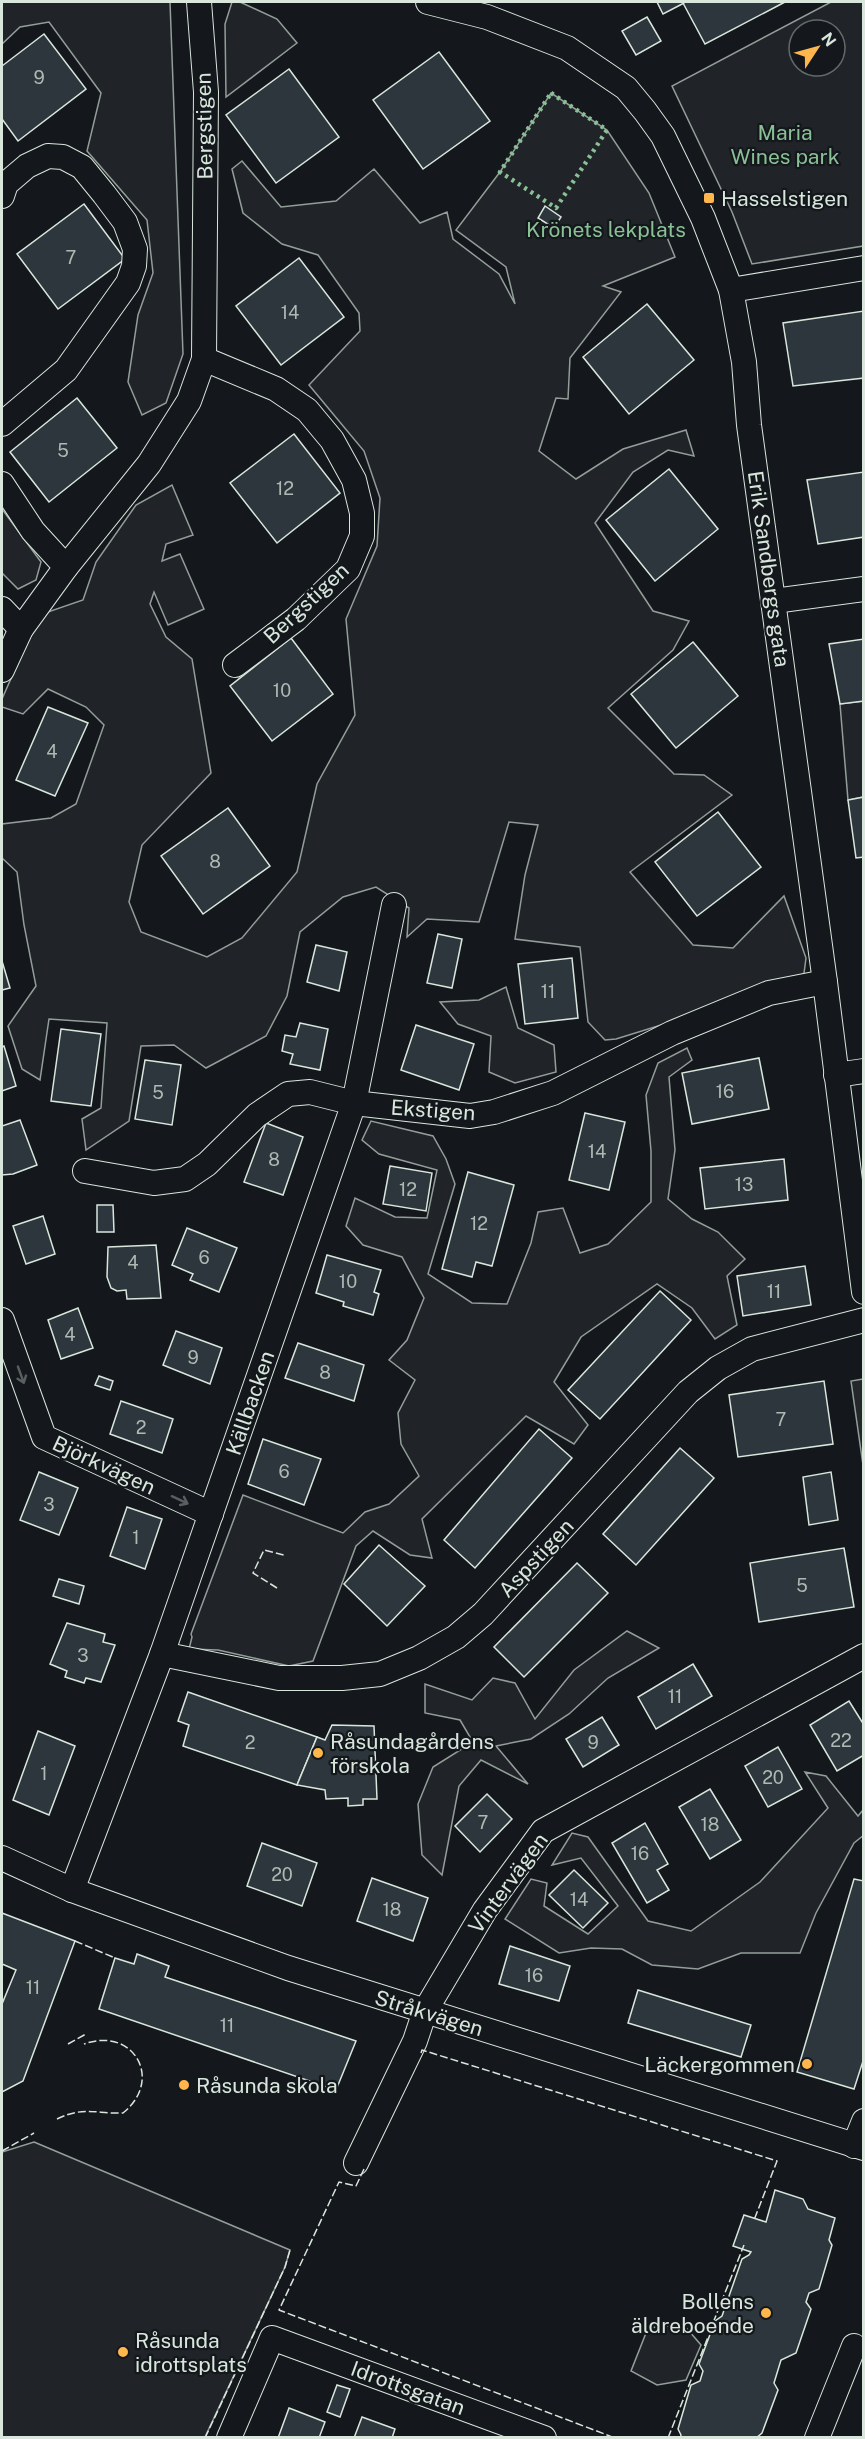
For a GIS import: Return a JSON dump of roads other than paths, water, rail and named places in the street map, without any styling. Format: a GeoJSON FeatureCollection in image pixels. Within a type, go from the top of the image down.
{"type":"FeatureCollection","features":[{"type":"Feature","properties":{"kind":"street","name":"Bergstigen"},"geometry":{"type":"LineString","coordinates":[[2,670],[21,629],[66,567],[149,464],[189,401],[204,359],[206,92],[199,2]]}},
{"type":"Feature","properties":{"kind":"street","name":"Erik Sandbergs gata"},"geometry":{"type":"LineString","coordinates":[[428,2],[487,17],[567,48],[626,88],[663,136],[703,218],[731,290],[744,362],[749,425],[825,982],[864,1292]]}},
{"type":"Feature","properties":{"kind":"street"},"geometry":{"type":"LineString","coordinates":[[2,196],[6,184],[27,166],[48,156],[63,157],[82,168],[104,194],[124,222],[135,249],[134,266],[128,283],[66,370],[2,422]]}},
{"type":"Feature","properties":{"kind":"street"},"geometry":{"type":"LineString","coordinates":[[731,290],[864,268]]}},
{"type":"Feature","properties":{"kind":"street","name":"Bergstigen"},"geometry":{"type":"LineString","coordinates":[[204,359],[276,389],[307,410],[332,440],[354,480],[362,513],[362,536],[357,553],[348,569],[296,619],[236,665]]}},
{"type":"Feature","properties":{"kind":"street"},"geometry":{"type":"LineString","coordinates":[[2,484],[33,531],[66,567]]}},
{"type":"Feature","properties":{"kind":"street"},"geometry":{"type":"LineString","coordinates":[[774,601],[864,589]]}},
{"type":"Feature","properties":{"kind":"street"},"geometry":{"type":"LineString","coordinates":[[2,609],[21,629]]}},
{"type":"Feature","properties":{"kind":"street","name":"Källbacken"},"geometry":{"type":"LineString","coordinates":[[72,1890],[162,1654],[354,1102],[394,905]]}},
{"type":"Feature","properties":{"kind":"street","name":"Ekstigen"},"geometry":{"type":"LineString","coordinates":[[85,1171],[154,1184],[185,1179],[207,1164],[256,1115],[288,1094],[310,1092],[354,1102],[470,1116],[494,1112],[553,1093],[672,1033],[770,993],[825,982]]}},
{"type":"Feature","properties":{"kind":"street"},"geometry":{"type":"LineString","coordinates":[[836,1075],[864,1071]]}},
{"type":"Feature","properties":{"kind":"street","name":"Björkvägen"},"geometry":{"type":"LineString","coordinates":[[2,1320],[44,1437],[211,1514]]}},
{"type":"Feature","properties":{"kind":"street","name":"Aspstigen"},"geometry":{"type":"LineString","coordinates":[[162,1654],[279,1678],[342,1678],[380,1674],[419,1658],[456,1636],[483,1614],[688,1392],[718,1368],[752,1349],[864,1320]]}},
{"type":"Feature","properties":{"kind":"street","name":"Vintervägen"},"geometry":{"type":"LineString","coordinates":[[356,2163],[413,2047],[425,2011],[484,1910],[543,1831],[864,1656]]}},
{"type":"Feature","properties":{"kind":"street","name":"Stråkvägen"},"geometry":{"type":"LineString","coordinates":[[2,1858],[72,1890],[288,1968],[859,2147]]}},
{"type":"Feature","properties":{"kind":"street"},"geometry":{"type":"LineString","coordinates":[[859,2147],[864,2121]]}},
{"type":"Feature","properties":{"kind":"street","name":"Idrottsgatan"},"geometry":{"type":"LineString","coordinates":[[229,2438],[272,2338],[544,2438]]}},
{"type":"Feature","properties":{"kind":"street"},"geometry":{"type":"LineString","coordinates":[[817,2438],[854,2346]]}},
{"type":"Feature","properties":{"kind":"place","name":"Hasselstigen"},"geometry":{"type":"Point","coordinates":[709,198]}},
{"type":"Feature","properties":{"kind":"place","name":"Råsundagårdens förskola"},"geometry":{"type":"Point","coordinates":[318,1753]}},
{"type":"Feature","properties":{"kind":"place","name":"Läckergommen"},"geometry":{"type":"Point","coordinates":[807,2064]}},
{"type":"Feature","properties":{"kind":"place","name":"Råsunda skola"},"geometry":{"type":"Point","coordinates":[184,2085]}},
{"type":"Feature","properties":{"kind":"place","name":"Bollens äldreboende"},"geometry":{"type":"Point","coordinates":[766,2313]}},
{"type":"Feature","properties":{"kind":"place","name":"Råsunda idrottsplats"},"geometry":{"type":"Point","coordinates":[123,2352]}},
{"type":"Feature","properties":{"kind":"park label","name":"Maria Wines park"},"geometry":{"type":"Point","coordinates":[785,144]}},
{"type":"Feature","properties":{"kind":"park label","name":"Krönets lekplats"},"geometry":{"type":"Point","coordinates":[606,229]}}]}
